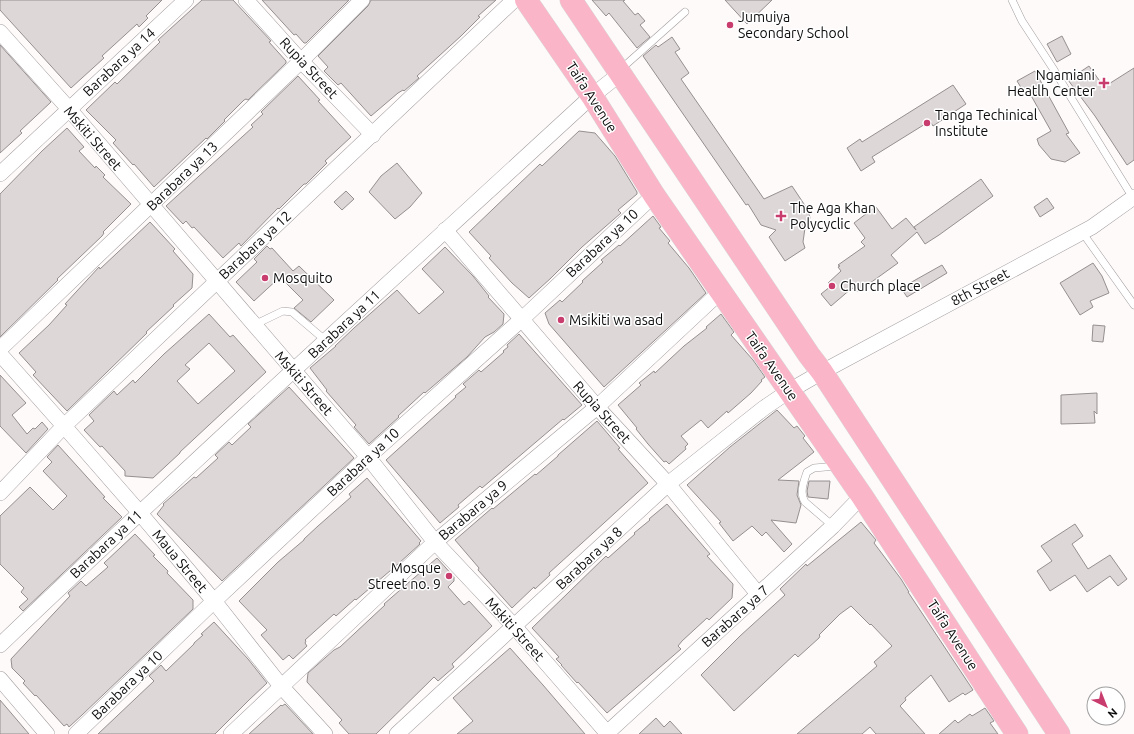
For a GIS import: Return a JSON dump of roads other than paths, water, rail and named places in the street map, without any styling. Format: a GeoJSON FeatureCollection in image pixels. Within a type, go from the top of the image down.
{"type":"FeatureCollection","features":[{"type":"Feature","properties":{"kind":"main road","name":"Taifa Avenue"},"geometry":{"type":"LineString","coordinates":[[526,0],[592,96],[654,195],[862,496],[1017,734]]}},
{"type":"Feature","properties":{"kind":"main road"},"geometry":{"type":"LineString","coordinates":[[571,0],[809,355],[822,372],[1059,734]]}},
{"type":"Feature","properties":{"kind":"main road"},"geometry":{"type":"LineString","coordinates":[[990,691],[1018,671]]}},
{"type":"Feature","properties":{"kind":"street","name":"Barabara ya 14"},"geometry":{"type":"LineString","coordinates":[[0,174],[186,0]]}},
{"type":"Feature","properties":{"kind":"street","name":"Rupia Street"},"geometry":{"type":"LineString","coordinates":[[246,0],[301,61],[373,134]]}},
{"type":"Feature","properties":{"kind":"street","name":"Barabara ya 13"},"geometry":{"type":"LineString","coordinates":[[0,349],[301,61],[362,0]]}},
{"type":"Feature","properties":{"kind":"street","name":"Barabara ya 12"},"geometry":{"type":"LineString","coordinates":[[0,493],[64,426],[514,0]]}},
{"type":"Feature","properties":{"kind":"street","name":"Mskiti Street"},"geometry":{"type":"LineString","coordinates":[[0,32],[69,109],[294,370],[368,457],[434,542],[514,626],[607,734]]}},
{"type":"Feature","properties":{"kind":"street","name":"Barabara ya 11"},"geometry":{"type":"LineString","coordinates":[[0,645],[139,512],[325,340],[620,72]]}},
{"type":"Feature","properties":{"kind":"street","name":"Barabara ya 10"},"geometry":{"type":"LineString","coordinates":[[76,734],[214,601],[368,457],[522,319],[654,195]]}},
{"type":"Feature","properties":{"kind":"street","name":"8th Street"},"geometry":{"type":"LineString","coordinates":[[789,391],[1092,227],[1134,198]]}},
{"type":"Feature","properties":{"kind":"street","name":"Rupia Street"},"geometry":{"type":"LineString","coordinates":[[446,230],[597,407],[668,484],[758,594]]}},
{"type":"Feature","properties":{"kind":"street","name":"Barabara ya 9"},"geometry":{"type":"LineString","coordinates":[[231,734],[434,542],[597,407],[720,292]]}},
{"type":"Feature","properties":{"kind":"street","name":"Maua Street"},"geometry":{"type":"LineString","coordinates":[[0,354],[139,512],[214,601],[281,686],[325,734]]}},
{"type":"Feature","properties":{"kind":"street","name":"Barabara ya 8"},"geometry":{"type":"LineString","coordinates":[[397,734],[668,484],[764,408],[789,391]]}},
{"type":"Feature","properties":{"kind":"street","name":"Barabara ya 7"},"geometry":{"type":"LineString","coordinates":[[607,734],[833,526],[862,496]]}},
{"type":"Feature","properties":{"kind":"street"},"geometry":{"type":"LineString","coordinates":[[0,679],[47,734]]}},
{"type":"Feature","properties":{"kind":"lane"},"geometry":{"type":"LineString","coordinates":[[1012,0],[1022,21],[1134,198]]}},
{"type":"Feature","properties":{"kind":"lane"},"geometry":{"type":"LineString","coordinates":[[620,72],[685,12]]}},
{"type":"Feature","properties":{"kind":"lane"},"geometry":{"type":"LineString","coordinates":[[1082,232],[1134,306]]}},
{"type":"Feature","properties":{"kind":"lane"},"geometry":{"type":"LineString","coordinates":[[254,325],[283,311],[292,312],[325,340]]}},
{"type":"Feature","properties":{"kind":"lane"},"geometry":{"type":"LineString","coordinates":[[833,526],[805,502],[802,497],[807,472],[814,468],[840,466]]}},
{"type":"Feature","properties":{"kind":"place","name":"Jumuiya Secondary School"},"geometry":{"type":"Point","coordinates":[730,25]}},
{"type":"Feature","properties":{"kind":"place","name":"Ngamiani Heatlh Center"},"geometry":{"type":"Point","coordinates":[1104,83]}},
{"type":"Feature","properties":{"kind":"place","name":"Tanga Techinical Institute"},"geometry":{"type":"Point","coordinates":[927,123]}},
{"type":"Feature","properties":{"kind":"place","name":"The Aga Khan Polycyclic"},"geometry":{"type":"Point","coordinates":[781,216]}},
{"type":"Feature","properties":{"kind":"place","name":"Mosquito"},"geometry":{"type":"Point","coordinates":[265,278]}},
{"type":"Feature","properties":{"kind":"place","name":"Church place"},"geometry":{"type":"Point","coordinates":[832,286]}},
{"type":"Feature","properties":{"kind":"place","name":"Msikiti wa asad"},"geometry":{"type":"Point","coordinates":[561,320]}},
{"type":"Feature","properties":{"kind":"place","name":"Mosque Street no. 9"},"geometry":{"type":"Point","coordinates":[449,576]}}]}
